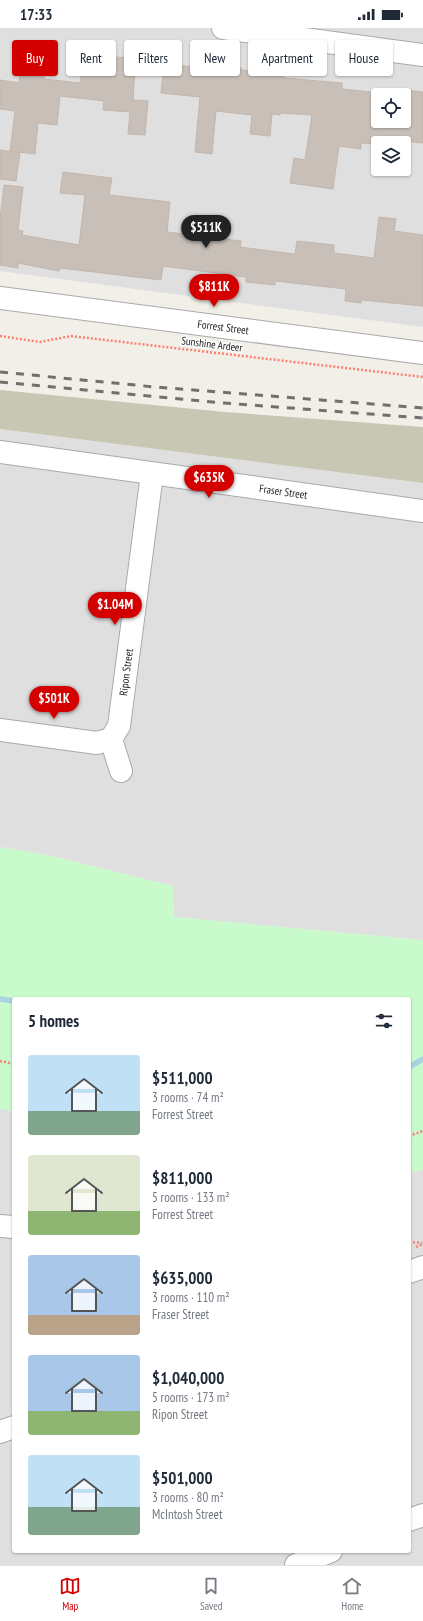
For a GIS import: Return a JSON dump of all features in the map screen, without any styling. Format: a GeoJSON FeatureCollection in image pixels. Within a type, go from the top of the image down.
{"type":"FeatureCollection","features":[{"type":"Feature","properties":{"kind":"street"},"geometry":{"type":"LineString","coordinates":[[223,28],[423,55]]}},
{"type":"Feature","properties":{"kind":"street","name":"Forrest Street"},"geometry":{"type":"LineString","coordinates":[[0,298],[423,353]]}},
{"type":"Feature","properties":{"kind":"street","name":"Fraser Street"},"geometry":{"type":"LineString","coordinates":[[0,452],[423,511]]}},
{"type":"Feature","properties":{"kind":"street","name":"Ripon Street"},"geometry":{"type":"LineString","coordinates":[[110,739],[119,726],[152,474]]}},
{"type":"Feature","properties":{"kind":"street"},"geometry":{"type":"LineString","coordinates":[[0,730],[97,743],[110,739],[121,770]]}},
{"type":"Feature","properties":{"kind":"street"},"geometry":{"type":"LineString","coordinates":[[0,1226],[12,1227]]}},
{"type":"Feature","properties":{"kind":"street"},"geometry":{"type":"LineString","coordinates":[[411,1271],[423,1267]]}},
{"type":"Feature","properties":{"kind":"street"},"geometry":{"type":"LineString","coordinates":[[0,1432],[12,1428]]}},
{"type":"Feature","properties":{"kind":"street"},"geometry":{"type":"LineString","coordinates":[[411,1519],[423,1515]]}},
{"type":"Feature","properties":{"kind":"street"},"geometry":{"type":"LineString","coordinates":[[296,1565],[326,1553]]}},
{"type":"Feature","properties":{"kind":"path","name":"Sunshine Ardeer"},"geometry":{"type":"LineString","coordinates":[[0,336],[40,342],[71,336],[423,377]]}},
{"type":"Feature","properties":{"kind":"path"},"geometry":{"type":"LineString","coordinates":[[0,1061],[12,1064]]}},
{"type":"Feature","properties":{"kind":"path"},"geometry":{"type":"LineString","coordinates":[[411,1135],[423,1131]]}},
{"type":"Feature","properties":{"kind":"path"},"geometry":{"type":"LineString","coordinates":[[411,1242],[423,1243]]}},
{"type":"Feature","properties":{"kind":"shaded area"},"geometry":{"type":"Polygon","coordinates":[[[0,28],[423,28],[423,327],[0,271],[0,28]]]}},
{"type":"Feature","properties":{"kind":"shaded area"},"geometry":{"type":"Polygon","coordinates":[[[0,390],[225,412],[423,427],[423,483],[0,429],[0,390]]]}},
{"type":"Feature","properties":{"kind":"shaded area"},"geometry":{"type":"Polygon","coordinates":[[[0,429],[423,483],[423,940],[174,917],[173,886],[48,855],[0,847],[0,429]]]}},
{"type":"Feature","properties":{"kind":"shaded area"},"geometry":{"type":"Polygon","coordinates":[[[0,1109],[12,1111],[12,1553],[411,1553],[411,1171],[416,1172],[423,1169],[423,1565],[0,1565],[0,1109]]]}},
{"type":"Feature","properties":{"kind":"green space"},"geometry":{"type":"Polygon","coordinates":[[[0,847],[48,855],[173,886],[174,917],[423,940],[423,1169],[416,1172],[411,1171],[411,997],[12,997],[12,1111],[0,1109],[0,847]]]}},
{"type":"Feature","properties":{"kind":"building"},"geometry":{"type":"Polygon","coordinates":[[[116,57],[124,58],[124,76],[134,76],[133,100],[148,101],[145,135],[128,134],[130,112],[103,110],[104,101],[60,96],[57,125],[38,123],[35,154],[10,151],[15,111],[0,109],[0,80],[19,83],[20,76],[44,76],[44,79],[80,83],[81,76],[116,76],[116,57]]]}},
{"type":"Feature","properties":{"kind":"building"},"geometry":{"type":"Polygon","coordinates":[[[182,66],[190,66],[190,76],[240,76],[241,68],[241,70],[248,71],[248,76],[284,76],[284,78],[342,83],[342,89],[371,92],[371,128],[411,128],[411,91],[423,92],[423,143],[411,142],[411,136],[371,136],[371,144],[361,143],[361,149],[339,146],[333,189],[290,183],[294,158],[305,160],[312,115],[281,113],[280,115],[272,114],[270,136],[250,134],[252,115],[216,111],[212,154],[195,152],[200,97],[161,93],[163,76],[182,76],[182,66]]]}},
{"type":"Feature","properties":{"kind":"building"},"geometry":{"type":"Polygon","coordinates":[[[0,150],[20,153],[16,181],[0,179],[0,150]]]}},
{"type":"Feature","properties":{"kind":"building"},"geometry":{"type":"Polygon","coordinates":[[[63,172],[112,178],[109,195],[170,202],[167,232],[241,241],[240,247],[295,254],[297,241],[334,245],[334,253],[374,258],[379,217],[396,219],[394,231],[423,235],[423,306],[361,300],[361,303],[345,301],[346,289],[275,281],[275,285],[246,282],[246,277],[163,266],[161,280],[60,268],[59,271],[18,263],[18,268],[0,265],[0,219],[4,185],[23,187],[18,230],[23,231],[22,235],[79,245],[85,195],[60,193],[63,172]]]}},
{"type":"Feature","properties":{"kind":"waterway"},"geometry":{"type":"LineString","coordinates":[[0,999],[12,1001]]}},
{"type":"Feature","properties":{"kind":"waterway"},"geometry":{"type":"LineString","coordinates":[[411,1066],[423,1059]]}},
{"type":"Feature","properties":{"kind":"railway"},"geometry":{"type":"LineString","coordinates":[[0,372],[155,387],[423,408]]}},
{"type":"Feature","properties":{"kind":"railway"},"geometry":{"type":"LineString","coordinates":[[0,382],[224,403],[423,418]]}}]}
